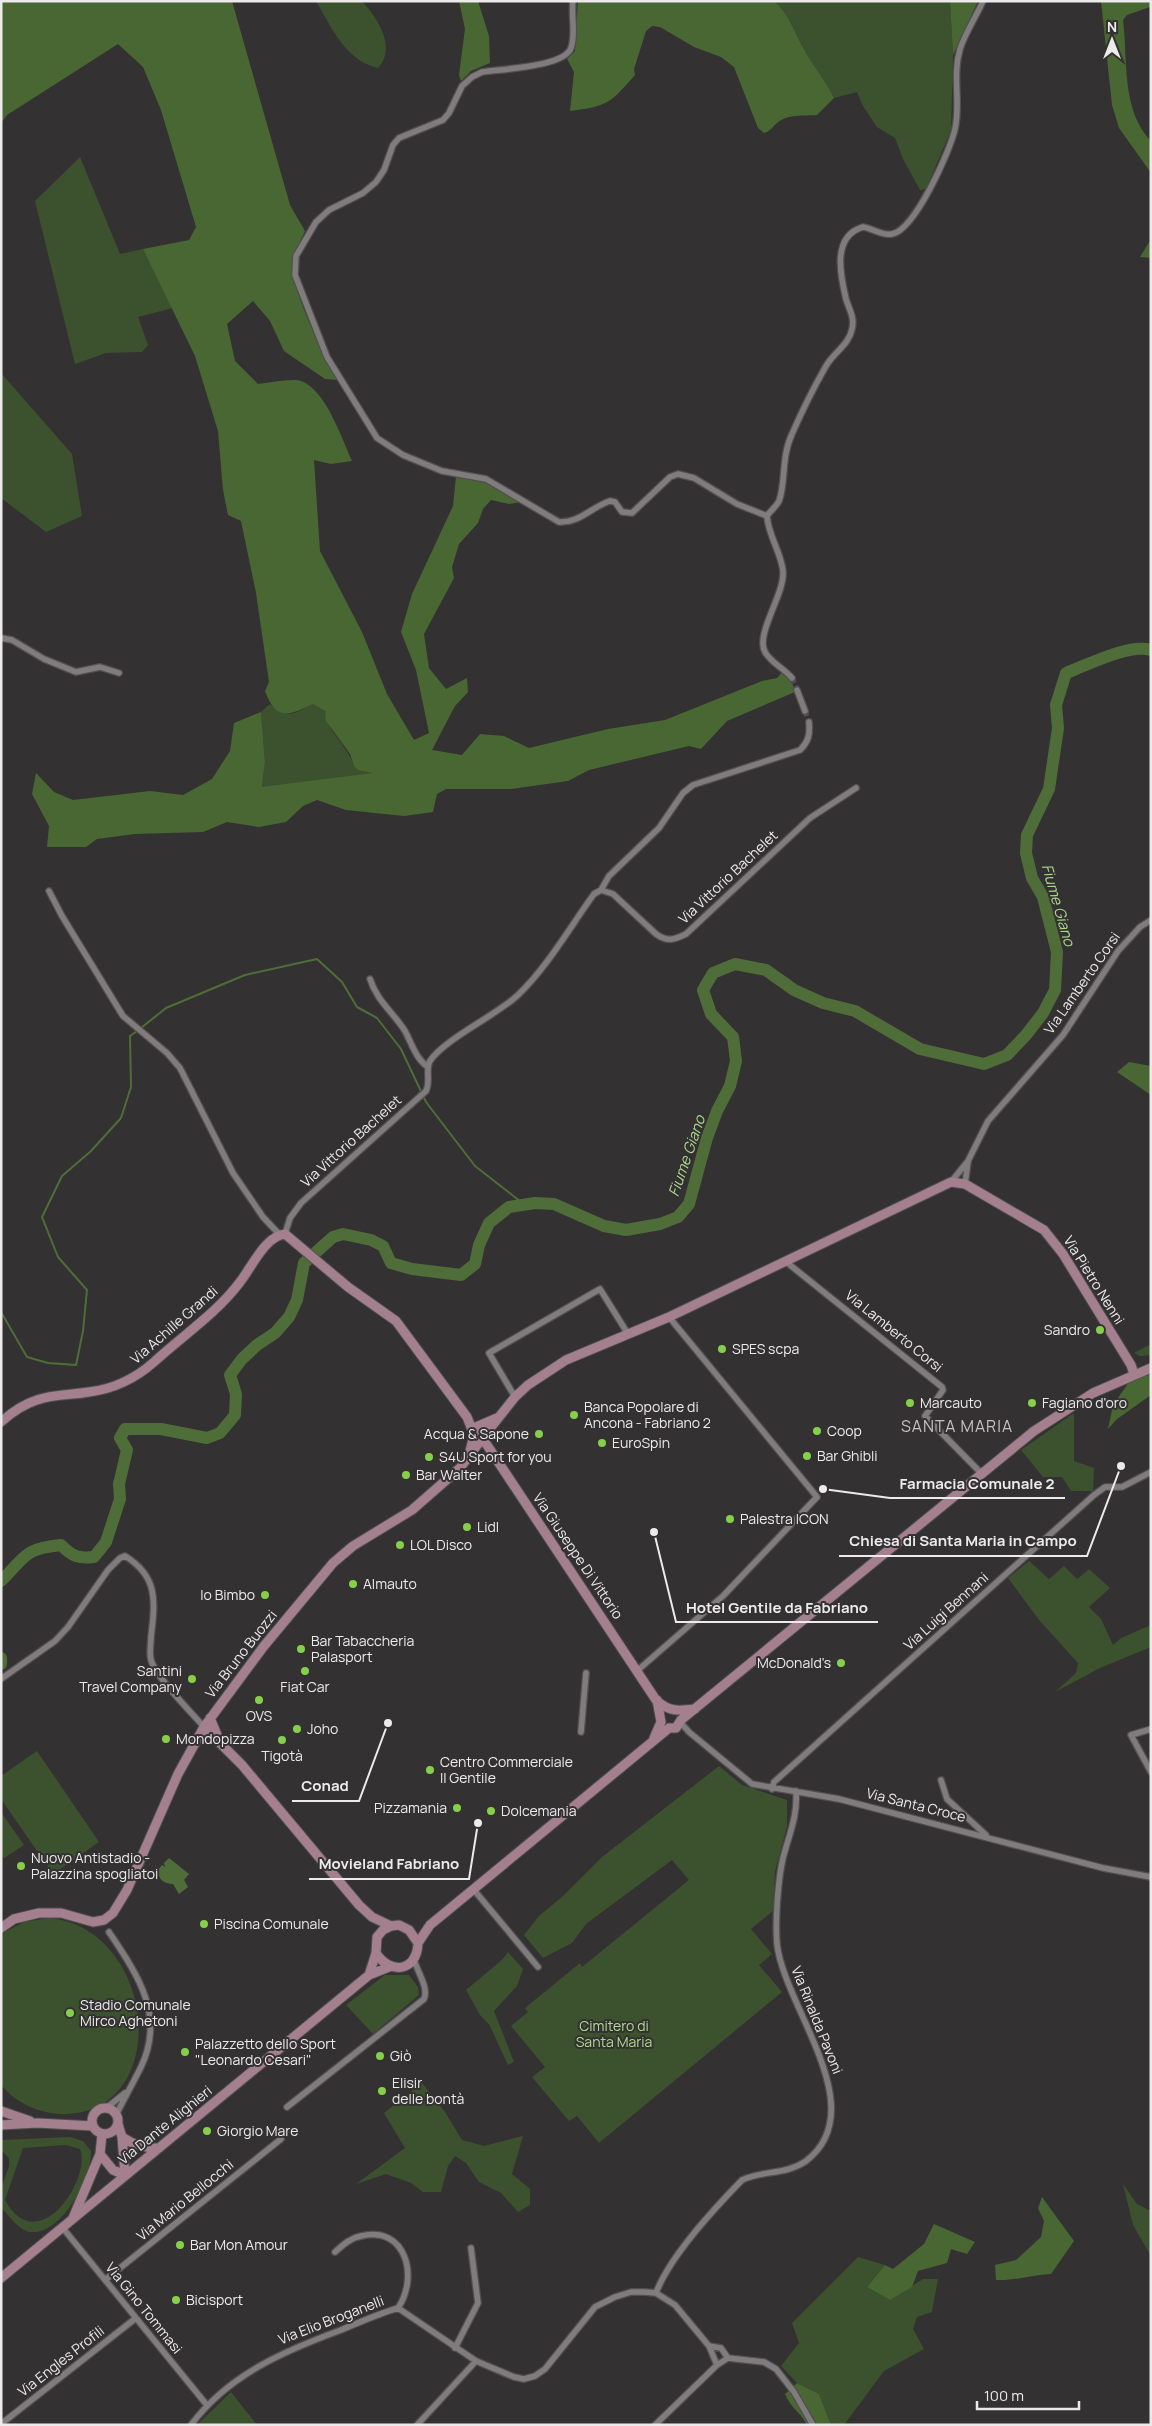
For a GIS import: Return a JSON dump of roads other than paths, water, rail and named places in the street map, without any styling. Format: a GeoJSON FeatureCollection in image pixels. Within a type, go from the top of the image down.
{"type":"FeatureCollection","features":[{"type":"Feature","properties":{"kind":"main road"},"geometry":{"type":"LineString","coordinates":[[952,1182],[965,1184]]}},
{"type":"Feature","properties":{"kind":"main road","name":"Via Lamberto Corsi"},"geometry":{"type":"LineString","coordinates":[[485,1436],[497,1418],[528,1385],[566,1360],[669,1317],[952,1182]]}},
{"type":"Feature","properties":{"kind":"main road","name":"Via Pietro Nenni"},"geometry":{"type":"LineString","coordinates":[[965,1184],[1044,1230],[1063,1254],[1131,1365],[1134,1374]]}},
{"type":"Feature","properties":{"kind":"main road","name":"Via Giuseppe Di Vittorio"},"geometry":{"type":"LineString","coordinates":[[282,1234],[304,1248],[348,1287],[396,1321],[476,1429],[475,1437],[485,1436]]}},
{"type":"Feature","properties":{"kind":"main road","name":"Via Achille Grandi"},"geometry":{"type":"LineString","coordinates":[[1,1422],[10,1414],[37,1400],[112,1387],[133,1378],[235,1290],[268,1243],[282,1234]]}},
{"type":"Feature","properties":{"kind":"main road"},"geometry":{"type":"LineString","coordinates":[[406,1966],[414,1960],[418,1943],[430,1925],[981,1473],[1064,1410],[1093,1393],[1151,1368]]}},
{"type":"Feature","properties":{"kind":"main road","name":"Via Lamberto Corsi"},"geometry":{"type":"LineString","coordinates":[[476,1429],[497,1418]]}},
{"type":"Feature","properties":{"kind":"main road","name":"Via Giuseppe Di Vittorio"},"geometry":{"type":"LineString","coordinates":[[476,1429],[486,1427],[485,1436],[496,1456],[638,1670],[656,1700],[661,1720]]}},
{"type":"Feature","properties":{"kind":"main road"},"geometry":{"type":"LineString","coordinates":[[468,1459],[476,1429]]}},
{"type":"Feature","properties":{"kind":"main road","name":"Via Bruno Buozzi"},"geometry":{"type":"LineString","coordinates":[[1,1928],[14,1919],[39,1912],[61,1913],[93,1922],[104,1920],[114,1913],[127,1890],[178,1774],[204,1727],[298,1603],[332,1563],[353,1546],[412,1510],[460,1468],[485,1436]]}},
{"type":"Feature","properties":{"kind":"main road"},"geometry":{"type":"LineString","coordinates":[[468,1459],[482,1452],[496,1456]]}},
{"type":"Feature","properties":{"kind":"main road","name":"Via Giuseppe Di Vittorio"},"geometry":{"type":"LineString","coordinates":[[656,1700],[673,1711]]}},
{"type":"Feature","properties":{"kind":"main road"},"geometry":{"type":"LineString","coordinates":[[652,1742],[664,1712],[695,1709]]}},
{"type":"Feature","properties":{"kind":"main road"},"geometry":{"type":"LineString","coordinates":[[673,1711],[676,1725]]}},
{"type":"Feature","properties":{"kind":"main road"},"geometry":{"type":"LineString","coordinates":[[210,1718],[220,1742]]}},
{"type":"Feature","properties":{"kind":"main road"},"geometry":{"type":"LineString","coordinates":[[661,1720],[676,1725]]}},
{"type":"Feature","properties":{"kind":"main road"},"geometry":{"type":"LineString","coordinates":[[204,1727],[211,1736],[220,1742],[372,1917],[391,1926]]}},
{"type":"Feature","properties":{"kind":"main road"},"geometry":{"type":"LineString","coordinates":[[369,1974],[376,1953],[377,1937],[372,1917]]}},
{"type":"Feature","properties":{"kind":"main road"},"geometry":{"type":"LineString","coordinates":[[377,1937],[383,1930],[391,1926],[400,1925],[409,1930],[418,1943]]}},
{"type":"Feature","properties":{"kind":"main road"},"geometry":{"type":"LineString","coordinates":[[409,1930],[430,1925]]}},
{"type":"Feature","properties":{"kind":"main road"},"geometry":{"type":"LineString","coordinates":[[376,1953],[382,1963],[389,1966]]}},
{"type":"Feature","properties":{"kind":"main road","name":"Via Dante Alighieri"},"geometry":{"type":"LineString","coordinates":[[1,2278],[369,1974],[389,1966],[396,1968],[406,1966]]}},
{"type":"Feature","properties":{"kind":"main road"},"geometry":{"type":"LineString","coordinates":[[70,2125],[94,2116],[98,2111],[112,2110],[122,2137],[125,2175],[114,2170],[100,2154]]}},
{"type":"Feature","properties":{"kind":"main road"},"geometry":{"type":"LineString","coordinates":[[1,2112],[37,2123]]}},
{"type":"Feature","properties":{"kind":"main road"},"geometry":{"type":"LineString","coordinates":[[94,2116],[94,2126]]}},
{"type":"Feature","properties":{"kind":"main road"},"geometry":{"type":"LineString","coordinates":[[102,2134],[110,2133],[117,2120]]}},
{"type":"Feature","properties":{"kind":"main road"},"geometry":{"type":"LineString","coordinates":[[1,2125],[37,2123],[94,2126],[102,2134]]}},
{"type":"Feature","properties":{"kind":"main road"},"geometry":{"type":"LineString","coordinates":[[72,2220],[100,2154],[102,2134]]}},
{"type":"Feature","properties":{"kind":"main road"},"geometry":{"type":"LineString","coordinates":[[122,2137],[144,2148],[159,2148]]}},
{"type":"Feature","properties":{"kind":"street"},"geometry":{"type":"LineString","coordinates":[[573,1],[573,42],[570,51],[563,58],[552,62],[482,72],[472,77],[462,86],[449,113],[443,120],[399,138],[393,146],[384,170],[376,182],[363,192],[329,210],[316,222],[296,256],[294,265],[295,275],[307,308],[322,340],[327,356],[371,431],[392,449],[403,455],[442,471],[486,479],[559,522],[568,522],[581,517],[610,501],[615,502],[622,512],[632,513],[670,477],[678,474],[694,478],[737,504],[767,516]]}},
{"type":"Feature","properties":{"kind":"street"},"geometry":{"type":"LineString","coordinates":[[767,516],[779,500],[783,460],[791,435],[827,364],[843,347],[852,329],[853,321],[844,289],[840,265],[843,241],[847,234],[863,227],[884,234],[892,234],[901,230],[911,221],[926,199],[955,130],[956,66],[960,48],[984,1]]}},
{"type":"Feature","properties":{"kind":"street"},"geometry":{"type":"LineString","coordinates":[[767,516],[783,573],[782,590],[762,639],[763,650],[769,658],[786,670],[792,678]]}},
{"type":"Feature","properties":{"kind":"street"},"geometry":{"type":"LineString","coordinates":[[1,638],[12,640],[44,659],[76,672],[100,667],[119,673]]}},
{"type":"Feature","properties":{"kind":"street"},"geometry":{"type":"LineString","coordinates":[[797,690],[805,711]]}},
{"type":"Feature","properties":{"kind":"street"},"geometry":{"type":"LineString","coordinates":[[370,979],[379,1000],[404,1030],[421,1063],[428,1067],[430,1061],[437,1054],[517,996],[529,983],[594,894],[602,890],[609,876],[659,828],[683,793],[705,780],[746,769],[800,750],[806,744],[810,735],[809,722]]}},
{"type":"Feature","properties":{"kind":"street","name":"Via Vittorio Bachelet"},"geometry":{"type":"LineString","coordinates":[[602,890],[613,894],[663,939],[677,939],[686,934],[810,818],[856,788]]}},
{"type":"Feature","properties":{"kind":"street"},"geometry":{"type":"LineString","coordinates":[[49,891],[62,916],[128,1022],[167,1053],[180,1068],[233,1173],[282,1234]]}},
{"type":"Feature","properties":{"kind":"street","name":"Via Lamberto Corsi"},"geometry":{"type":"LineString","coordinates":[[952,1182],[968,1161],[988,1121],[1063,1036],[1118,951],[1140,927],[1151,920]]}},
{"type":"Feature","properties":{"kind":"street","name":"Via Vittorio Bachelet"},"geometry":{"type":"LineString","coordinates":[[282,1234],[290,1218],[302,1203],[426,1091],[429,1080],[428,1067]]}},
{"type":"Feature","properties":{"kind":"street","name":"Via Lamberto Corsi"},"geometry":{"type":"LineString","coordinates":[[965,1184],[968,1161]]}},
{"type":"Feature","properties":{"kind":"street","name":"Via Lamberto Corsi"},"geometry":{"type":"LineString","coordinates":[[785,1261],[942,1387],[943,1390],[925,1416],[981,1473]]}},
{"type":"Feature","properties":{"kind":"street"},"geometry":{"type":"LineString","coordinates":[[515,1398],[489,1353],[600,1289],[628,1334]]}},
{"type":"Feature","properties":{"kind":"street"},"geometry":{"type":"LineString","coordinates":[[638,1670],[723,1596],[818,1497],[669,1317]]}},
{"type":"Feature","properties":{"kind":"street","name":"Via Luigi Bennani"},"geometry":{"type":"LineString","coordinates":[[772,1789],[774,1782],[1094,1495],[1105,1487],[1122,1487],[1151,1472]]}},
{"type":"Feature","properties":{"kind":"street"},"geometry":{"type":"LineString","coordinates":[[1,1679],[54,1641],[68,1626],[108,1570],[120,1558],[125,1556],[141,1569],[153,1589],[155,1600],[150,1649],[153,1667],[204,1727]]}},
{"type":"Feature","properties":{"kind":"street"},"geometry":{"type":"LineString","coordinates":[[581,1732],[586,1673]]}},
{"type":"Feature","properties":{"kind":"street","name":"Via Santa Croce"},"geometry":{"type":"LineString","coordinates":[[676,1725],[689,1732],[752,1784],[772,1789],[839,1798],[1103,1868],[1151,1877]]}},
{"type":"Feature","properties":{"kind":"street"},"geometry":{"type":"LineString","coordinates":[[1151,1729],[1131,1735],[1151,1772]]}},
{"type":"Feature","properties":{"kind":"street"},"geometry":{"type":"LineString","coordinates":[[941,1780],[947,1799],[988,1837]]}},
{"type":"Feature","properties":{"kind":"street","name":"Via Rinalda Pavoni"},"geometry":{"type":"LineString","coordinates":[[656,2293],[661,2279],[679,2254],[742,2180],[755,2174],[790,2170],[818,2150],[828,2136],[831,2120],[830,2086],[786,1975],[777,1943],[780,1873],[796,1816],[796,1791]]}},
{"type":"Feature","properties":{"kind":"street"},"geometry":{"type":"LineString","coordinates":[[474,1890],[538,1967]]}},
{"type":"Feature","properties":{"kind":"street"},"geometry":{"type":"LineString","coordinates":[[109,1932],[142,1985],[150,2014],[149,2041],[142,2066],[126,2092],[117,2120]]}},
{"type":"Feature","properties":{"kind":"street"},"geometry":{"type":"LineString","coordinates":[[287,2108],[424,1999],[426,1989],[417,1974],[414,1960]]}},
{"type":"Feature","properties":{"kind":"street"},"geometry":{"type":"LineString","coordinates":[[406,1966],[417,1974]]}},
{"type":"Feature","properties":{"kind":"street"},"geometry":{"type":"LineString","coordinates":[[105,2109],[126,2092]]}},
{"type":"Feature","properties":{"kind":"street","name":"Via Mario Bellocchi"},"geometry":{"type":"LineString","coordinates":[[104,2280],[281,2139]]}},
{"type":"Feature","properties":{"kind":"street","name":"Via Gino Tommasi"},"geometry":{"type":"LineString","coordinates":[[62,2227],[206,2404]]}},
{"type":"Feature","properties":{"kind":"street","name":"Via Elio Broganelli"},"geometry":{"type":"LineString","coordinates":[[191,2425],[206,2404],[229,2385],[274,2356],[398,2308],[408,2286],[409,2269],[406,2256],[398,2246],[388,2239],[373,2234],[351,2239],[335,2252]]}},
{"type":"Feature","properties":{"kind":"street"},"geometry":{"type":"LineString","coordinates":[[455,2348],[478,2303],[471,2248]]}},
{"type":"Feature","properties":{"kind":"street"},"geometry":{"type":"LineString","coordinates":[[398,2308],[476,2361],[514,2377],[524,2379],[535,2376],[545,2369],[595,2307],[615,2297],[631,2292],[656,2293],[675,2304],[709,2346],[717,2365]]}},
{"type":"Feature","properties":{"kind":"street","name":"Via Engles Profili"},"geometry":{"type":"LineString","coordinates":[[1,2424],[136,2318]]}},
{"type":"Feature","properties":{"kind":"street"},"geometry":{"type":"LineString","coordinates":[[709,2346],[721,2348],[728,2358]]}},
{"type":"Feature","properties":{"kind":"street"},"geometry":{"type":"LineString","coordinates":[[655,2425],[717,2365],[728,2358],[764,2362],[776,2369],[794,2392],[813,2425]]}},
{"type":"Feature","properties":{"kind":"street"},"geometry":{"type":"LineString","coordinates":[[417,2425],[476,2361]]}},
{"type":"Feature","properties":{"kind":"waterway","name":"Fiume Giano"},"geometry":{"type":"LineString","coordinates":[[1,1581],[21,1560],[31,1552],[39,1549],[61,1545],[76,1556],[84,1558],[94,1557],[106,1542],[120,1499],[119,1484],[127,1450],[120,1438],[125,1429],[161,1429],[207,1438],[220,1433],[235,1415],[236,1394],[230,1375],[242,1359],[257,1345],[275,1333],[289,1317],[297,1300],[304,1263],[333,1237],[343,1234],[371,1240],[383,1246],[391,1263],[412,1269],[461,1275],[475,1264],[479,1245],[489,1223],[509,1207],[535,1203],[554,1204],[604,1226],[626,1230],[660,1224],[678,1217],[689,1204],[707,1138],[717,1111],[730,1086],[736,1061],[733,1037],[711,1014],[703,990],[713,973],[735,964],[766,970],[794,990],[823,1003],[855,1011],[920,1049],[984,1064],[1007,1055],[1043,1013],[1055,990],[1057,952],[1043,897],[1032,878],[1026,853],[1027,835],[1049,789],[1058,728],[1056,705],[1066,673],[1120,652],[1142,649],[1151,650]]}},
{"type":"Feature","properties":{"kind":"waterway"},"geometry":{"type":"LineString","coordinates":[[141,1028],[166,1008],[245,975],[317,959],[342,982],[357,1007],[377,1018],[401,1049],[426,1102],[475,1166],[525,1205]]}},
{"type":"Feature","properties":{"kind":"waterway"},"geometry":{"type":"LineString","coordinates":[[1,1312],[27,1357],[48,1363],[76,1365],[83,1331],[87,1290],[58,1257],[42,1217],[62,1176],[91,1151],[121,1118],[131,1087],[130,1036],[137,1031]]}},
{"type":"Feature","properties":{"kind":"waterway","name":"Fiume Giano"},"geometry":{"type":"LineString","coordinates":[[1,1658],[1,1664]]}},
{"type":"Feature","properties":{"kind":"tunnel"},"geometry":{"type":"LineString","coordinates":[[792,678],[797,690]]}},
{"type":"Feature","properties":{"kind":"tunnel"},"geometry":{"type":"LineString","coordinates":[[805,711],[809,722]]}},
{"type":"Feature","properties":{"kind":"place","name":"Sandro"},"geometry":{"type":"Point","coordinates":[1100,1330]}},
{"type":"Feature","properties":{"kind":"place","name":"SPES scpa"},"geometry":{"type":"Point","coordinates":[722,1349]}},
{"type":"Feature","properties":{"kind":"place","name":"Marcauto"},"geometry":{"type":"Point","coordinates":[910,1403]}},
{"type":"Feature","properties":{"kind":"place","name":"Fagiano d'oro"},"geometry":{"type":"Point","coordinates":[1032,1403]}},
{"type":"Feature","properties":{"kind":"place","name":"Banca Popolare di Ancona - Fabriano 2"},"geometry":{"type":"Point","coordinates":[574,1415]}},
{"type":"Feature","properties":{"kind":"place","name":"Coop"},"geometry":{"type":"Point","coordinates":[817,1431]}},
{"type":"Feature","properties":{"kind":"place","name":"Acqua & Sapone"},"geometry":{"type":"Point","coordinates":[539,1434]}},
{"type":"Feature","properties":{"kind":"place","name":"EuroSpin"},"geometry":{"type":"Point","coordinates":[602,1443]}},
{"type":"Feature","properties":{"kind":"place","name":"Bar Ghibli"},"geometry":{"type":"Point","coordinates":[807,1456]}},
{"type":"Feature","properties":{"kind":"place","name":"S4U Sport for you"},"geometry":{"type":"Point","coordinates":[429,1457]}},
{"type":"Feature","properties":{"kind":"place","name":"Chiesa di Santa Maria in Campo"},"geometry":{"type":"Point","coordinates":[1121,1466]}},
{"type":"Feature","properties":{"kind":"place","name":"Bar Walter"},"geometry":{"type":"Point","coordinates":[406,1475]}},
{"type":"Feature","properties":{"kind":"place","name":"Farmacia Comunale 2"},"geometry":{"type":"Point","coordinates":[823,1489]}},
{"type":"Feature","properties":{"kind":"place","name":"Palestra ICON"},"geometry":{"type":"Point","coordinates":[730,1519]}},
{"type":"Feature","properties":{"kind":"place","name":"Lidl"},"geometry":{"type":"Point","coordinates":[467,1527]}},
{"type":"Feature","properties":{"kind":"place","name":"Hotel Gentile da Fabriano"},"geometry":{"type":"Point","coordinates":[654,1532]}},
{"type":"Feature","properties":{"kind":"place","name":"LOL Disco"},"geometry":{"type":"Point","coordinates":[400,1545]}},
{"type":"Feature","properties":{"kind":"place","name":"Almauto"},"geometry":{"type":"Point","coordinates":[353,1584]}},
{"type":"Feature","properties":{"kind":"place","name":"Io Bimbo"},"geometry":{"type":"Point","coordinates":[265,1595]}},
{"type":"Feature","properties":{"kind":"place","name":"Bar Tabaccheria Palasport"},"geometry":{"type":"Point","coordinates":[301,1649]}},
{"type":"Feature","properties":{"kind":"place","name":"McDonald's"},"geometry":{"type":"Point","coordinates":[841,1663]}},
{"type":"Feature","properties":{"kind":"place","name":"Fiat Car"},"geometry":{"type":"Point","coordinates":[305,1671]}},
{"type":"Feature","properties":{"kind":"place","name":"Santini Travel Company"},"geometry":{"type":"Point","coordinates":[192,1679]}},
{"type":"Feature","properties":{"kind":"place","name":"OVS"},"geometry":{"type":"Point","coordinates":[259,1700]}},
{"type":"Feature","properties":{"kind":"place","name":"Conad"},"geometry":{"type":"Point","coordinates":[388,1723]}},
{"type":"Feature","properties":{"kind":"place","name":"Joho"},"geometry":{"type":"Point","coordinates":[297,1729]}},
{"type":"Feature","properties":{"kind":"place","name":"Mondopizza"},"geometry":{"type":"Point","coordinates":[166,1739]}},
{"type":"Feature","properties":{"kind":"place","name":"Tigotà"},"geometry":{"type":"Point","coordinates":[282,1740]}},
{"type":"Feature","properties":{"kind":"place","name":"Centro Commerciale Il Gentile"},"geometry":{"type":"Point","coordinates":[430,1770]}},
{"type":"Feature","properties":{"kind":"place","name":"Pizzamania"},"geometry":{"type":"Point","coordinates":[457,1808]}},
{"type":"Feature","properties":{"kind":"place","name":"Dolcemania"},"geometry":{"type":"Point","coordinates":[491,1811]}},
{"type":"Feature","properties":{"kind":"place","name":"Movieland Fabriano"},"geometry":{"type":"Point","coordinates":[478,1823]}},
{"type":"Feature","properties":{"kind":"place","name":"Nuovo Antistadio - Palazzina spogliatoi"},"geometry":{"type":"Point","coordinates":[21,1866]}},
{"type":"Feature","properties":{"kind":"place","name":"Piscina Comunale"},"geometry":{"type":"Point","coordinates":[204,1924]}},
{"type":"Feature","properties":{"kind":"place","name":"Stadio Comunale Mirco Aghetoni"},"geometry":{"type":"Point","coordinates":[70,2013]}},
{"type":"Feature","properties":{"kind":"place","name":"Palazzetto dello Sport \"Leonardo Cesari\""},"geometry":{"type":"Point","coordinates":[185,2052]}},
{"type":"Feature","properties":{"kind":"place","name":"Giò"},"geometry":{"type":"Point","coordinates":[380,2056]}},
{"type":"Feature","properties":{"kind":"place","name":"Elisir delle bontà"},"geometry":{"type":"Point","coordinates":[382,2091]}},
{"type":"Feature","properties":{"kind":"place","name":"Giorgio Mare"},"geometry":{"type":"Point","coordinates":[207,2131]}},
{"type":"Feature","properties":{"kind":"place","name":"Bar Mon Amour"},"geometry":{"type":"Point","coordinates":[180,2245]}},
{"type":"Feature","properties":{"kind":"place","name":"Bicisport"},"geometry":{"type":"Point","coordinates":[176,2300]}},
{"type":"Feature","properties":{"kind":"district","name":"SANTA MARIA"},"geometry":{"type":"Point","coordinates":[957,1426]}},
{"type":"Feature","properties":{"kind":"park label","name":"Cimitero di Santa Maria"},"geometry":{"type":"Point","coordinates":[614,2034]}}]}
